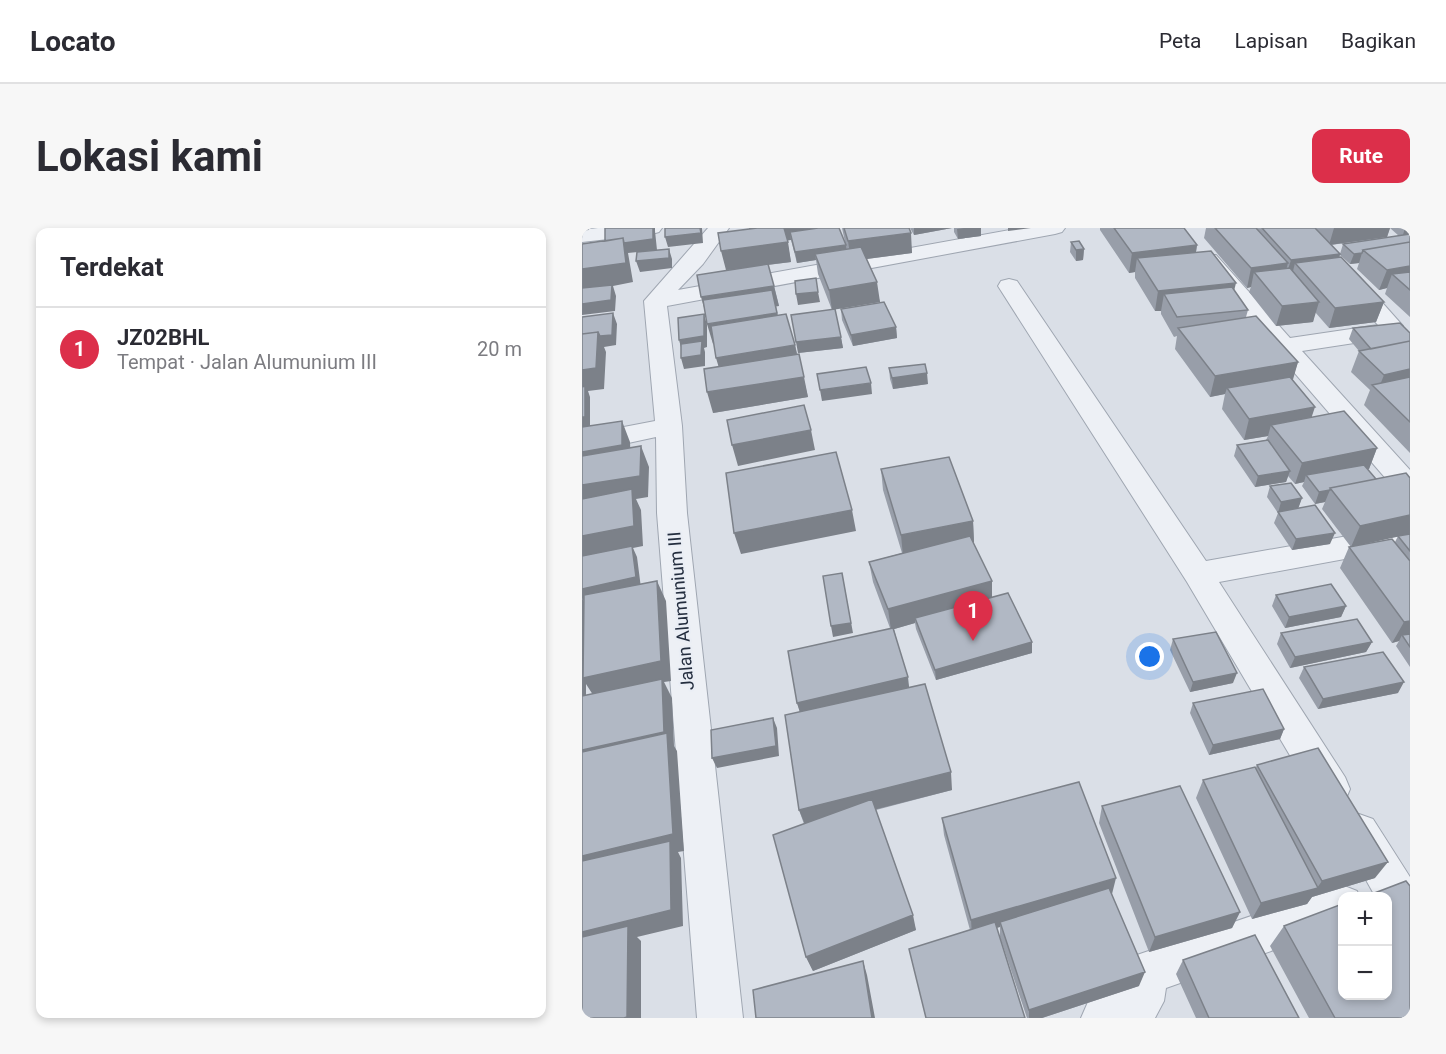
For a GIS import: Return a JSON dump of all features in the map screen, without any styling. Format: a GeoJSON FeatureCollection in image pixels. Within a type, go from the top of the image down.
{"type":"FeatureCollection","features":[{"type":"Feature","properties":{"kind":"street"},"geometry":{"type":"LineString","coordinates":[[582,236],[652,228]]}},
{"type":"Feature","properties":{"kind":"street"},"geometry":{"type":"LineString","coordinates":[[655,301],[695,259],[719,228]]}},
{"type":"Feature","properties":{"kind":"street"},"geometry":{"type":"LineString","coordinates":[[655,301],[1055,228]]}},
{"type":"Feature","properties":{"kind":"street"},"geometry":{"type":"LineString","coordinates":[[1284,346],[1387,331],[1390,326],[1347,277],[1295,228]]}},
{"type":"Feature","properties":{"kind":"street"},"geometry":{"type":"LineString","coordinates":[[1208,260],[1410,488]]}},
{"type":"Feature","properties":{"kind":"street"},"geometry":{"type":"LineString","coordinates":[[1010,286],[1198,574],[1387,892]]}},
{"type":"Feature","properties":{"kind":"street","name":"Jalan Alumunium III"},"geometry":{"type":"LineString","coordinates":[[655,301],[669,426],[672,513],[672,689],[720,1018]]}},
{"type":"Feature","properties":{"kind":"street"},"geometry":{"type":"LineString","coordinates":[[582,444],[669,426]]}},
{"type":"Feature","properties":{"kind":"street"},"geometry":{"type":"LineString","coordinates":[[1198,574],[1410,536]]}},
{"type":"Feature","properties":{"kind":"street"},"geometry":{"type":"LineString","coordinates":[[1104,1018],[1141,1001],[1144,982],[1150,972],[1338,907]]}},
{"type":"Feature","properties":{"kind":"building"},"geometry":{"type":"Polygon","coordinates":[[[605,228],[653,228],[653,239],[624,243],[623,238],[605,241],[605,228]]]}},
{"type":"Feature","properties":{"kind":"building"},"geometry":{"type":"Polygon","coordinates":[[[665,228],[700,228],[701,233],[665,237],[665,228]]]}},
{"type":"Feature","properties":{"kind":"building"},"geometry":{"type":"Polygon","coordinates":[[[757,228],[784,228],[788,242],[721,251],[718,233],[757,228]]]}},
{"type":"Feature","properties":{"kind":"building"},"geometry":{"type":"Polygon","coordinates":[[[839,228],[846,245],[795,252],[790,232],[839,228]]]}},
{"type":"Feature","properties":{"kind":"building"},"geometry":{"type":"Polygon","coordinates":[[[844,228],[909,228],[911,233],[848,241],[844,228]]]}},
{"type":"Feature","properties":{"kind":"building"},"geometry":{"type":"Polygon","coordinates":[[[1114,228],[1184,228],[1197,245],[1132,253],[1114,228]]]}},
{"type":"Feature","properties":{"kind":"building"},"geometry":{"type":"Polygon","coordinates":[[[1215,228],[1256,228],[1288,263],[1251,268],[1215,228]]]}},
{"type":"Feature","properties":{"kind":"building"},"geometry":{"type":"Polygon","coordinates":[[[1262,228],[1315,228],[1340,254],[1291,260],[1262,228]]]}},
{"type":"Feature","properties":{"kind":"building"},"geometry":{"type":"Polygon","coordinates":[[[1410,234],[1410,242],[1363,250],[1362,253],[1354,254],[1343,244],[1410,234]]]}},
{"type":"Feature","properties":{"kind":"building"},"geometry":{"type":"Polygon","coordinates":[[[623,238],[626,263],[582,269],[582,244],[623,238]]]}},
{"type":"Feature","properties":{"kind":"building"},"geometry":{"type":"Polygon","coordinates":[[[1079,241],[1084,249],[1076,250],[1071,242],[1079,241]]]}},
{"type":"Feature","properties":{"kind":"building"},"geometry":{"type":"Polygon","coordinates":[[[1410,242],[1410,266],[1387,270],[1363,250],[1410,242]]]}},
{"type":"Feature","properties":{"kind":"building"},"geometry":{"type":"Polygon","coordinates":[[[861,247],[877,282],[829,290],[815,254],[861,247]]]}},
{"type":"Feature","properties":{"kind":"building"},"geometry":{"type":"Polygon","coordinates":[[[669,249],[669,258],[636,261],[637,252],[669,249]]]}},
{"type":"Feature","properties":{"kind":"building"},"geometry":{"type":"Polygon","coordinates":[[[1211,251],[1236,283],[1158,291],[1137,258],[1211,251]]]}},
{"type":"Feature","properties":{"kind":"building"},"geometry":{"type":"Polygon","coordinates":[[[1341,257],[1384,302],[1335,308],[1295,263],[1341,257]]]}},
{"type":"Feature","properties":{"kind":"building"},"geometry":{"type":"Polygon","coordinates":[[[768,264],[774,286],[701,297],[697,275],[768,264]]]}},
{"type":"Feature","properties":{"kind":"building"},"geometry":{"type":"Polygon","coordinates":[[[1290,268],[1319,302],[1282,306],[1254,272],[1290,268]]]}},
{"type":"Feature","properties":{"kind":"building"},"geometry":{"type":"Polygon","coordinates":[[[1410,272],[1410,290],[1392,274],[1410,272]]]}},
{"type":"Feature","properties":{"kind":"building"},"geometry":{"type":"Polygon","coordinates":[[[816,278],[818,292],[796,294],[795,281],[816,278]]]}},
{"type":"Feature","properties":{"kind":"building"},"geometry":{"type":"Polygon","coordinates":[[[612,285],[611,300],[582,304],[582,288],[612,285]]]}},
{"type":"Feature","properties":{"kind":"building"},"geometry":{"type":"Polygon","coordinates":[[[1232,287],[1248,310],[1177,317],[1164,294],[1232,287]]]}},
{"type":"Feature","properties":{"kind":"building"},"geometry":{"type":"Polygon","coordinates":[[[772,290],[777,313],[707,324],[703,300],[772,290]]]}},
{"type":"Feature","properties":{"kind":"building"},"geometry":{"type":"Polygon","coordinates":[[[884,302],[896,327],[851,335],[841,309],[884,302]]]}},
{"type":"Feature","properties":{"kind":"building"},"geometry":{"type":"Polygon","coordinates":[[[835,309],[841,337],[796,342],[791,315],[835,309]]]}},
{"type":"Feature","properties":{"kind":"building"},"geometry":{"type":"Polygon","coordinates":[[[613,313],[612,335],[600,336],[598,332],[582,334],[582,317],[613,313]]]}},
{"type":"Feature","properties":{"kind":"building"},"geometry":{"type":"Polygon","coordinates":[[[704,314],[704,336],[679,340],[678,318],[704,314]]]}},
{"type":"Feature","properties":{"kind":"building"},"geometry":{"type":"Polygon","coordinates":[[[786,314],[795,345],[716,358],[711,326],[786,314]]]}},
{"type":"Feature","properties":{"kind":"building"},"geometry":{"type":"Polygon","coordinates":[[[1256,316],[1298,362],[1215,376],[1178,328],[1256,316]]]}},
{"type":"Feature","properties":{"kind":"building"},"geometry":{"type":"Polygon","coordinates":[[[1400,323],[1410,333],[1410,341],[1371,349],[1353,328],[1400,323]]]}},
{"type":"Feature","properties":{"kind":"building"},"geometry":{"type":"Polygon","coordinates":[[[598,332],[596,368],[582,370],[582,334],[598,332]]]}},
{"type":"Feature","properties":{"kind":"building"},"geometry":{"type":"Polygon","coordinates":[[[702,341],[701,355],[681,358],[681,344],[702,341]]]}},
{"type":"Feature","properties":{"kind":"building"},"geometry":{"type":"Polygon","coordinates":[[[1410,341],[1410,369],[1384,375],[1359,351],[1410,341]]]}},
{"type":"Feature","properties":{"kind":"building"},"geometry":{"type":"Polygon","coordinates":[[[799,354],[804,377],[707,392],[704,369],[799,354]]]}},
{"type":"Feature","properties":{"kind":"building"},"geometry":{"type":"Polygon","coordinates":[[[925,364],[927,373],[892,378],[889,368],[925,364]]]}},
{"type":"Feature","properties":{"kind":"building"},"geometry":{"type":"Polygon","coordinates":[[[866,367],[871,383],[820,390],[817,374],[866,367]]]}},
{"type":"Feature","properties":{"kind":"building"},"geometry":{"type":"Polygon","coordinates":[[[1290,377],[1315,407],[1249,419],[1227,388],[1290,377]]]}},
{"type":"Feature","properties":{"kind":"building"},"geometry":{"type":"Polygon","coordinates":[[[1410,377],[1410,422],[1372,385],[1410,377]]]}},
{"type":"Feature","properties":{"kind":"building"},"geometry":{"type":"Polygon","coordinates":[[[585,386],[585,417],[582,417],[582,387],[585,386]]]}},
{"type":"Feature","properties":{"kind":"building"},"geometry":{"type":"Polygon","coordinates":[[[804,405],[811,430],[732,445],[727,420],[804,405]]]}},
{"type":"Feature","properties":{"kind":"building"},"geometry":{"type":"Polygon","coordinates":[[[1344,411],[1377,448],[1302,463],[1271,425],[1344,411]]]}},
{"type":"Feature","properties":{"kind":"building"},"geometry":{"type":"Polygon","coordinates":[[[622,421],[622,445],[582,452],[582,427],[622,421]]]}},
{"type":"Feature","properties":{"kind":"building"},"geometry":{"type":"Polygon","coordinates":[[[1268,440],[1290,471],[1258,476],[1237,445],[1268,440]]]}},
{"type":"Feature","properties":{"kind":"building"},"geometry":{"type":"Polygon","coordinates":[[[641,446],[640,476],[582,485],[582,456],[641,446]]]}},
{"type":"Feature","properties":{"kind":"building"},"geometry":{"type":"Polygon","coordinates":[[[836,452],[852,510],[734,533],[726,473],[836,452]]]}},
{"type":"Feature","properties":{"kind":"building"},"geometry":{"type":"Polygon","coordinates":[[[949,457],[973,521],[901,535],[881,469],[949,457]]]}},
{"type":"Feature","properties":{"kind":"building"},"geometry":{"type":"Polygon","coordinates":[[[1364,465],[1376,479],[1319,492],[1306,475],[1364,465]]]}},
{"type":"Feature","properties":{"kind":"building"},"geometry":{"type":"Polygon","coordinates":[[[1406,473],[1410,478],[1410,515],[1360,526],[1330,488],[1406,473]]]}},
{"type":"Feature","properties":{"kind":"building"},"geometry":{"type":"Polygon","coordinates":[[[1291,483],[1302,498],[1281,502],[1270,486],[1291,483]]]}},
{"type":"Feature","properties":{"kind":"building"},"geometry":{"type":"Polygon","coordinates":[[[632,489],[634,526],[582,536],[582,499],[632,489]]]}},
{"type":"Feature","properties":{"kind":"building"},"geometry":{"type":"Polygon","coordinates":[[[1315,505],[1335,533],[1296,539],[1278,512],[1315,505]]]}},
{"type":"Feature","properties":{"kind":"building"},"geometry":{"type":"Polygon","coordinates":[[[1410,534],[1410,551],[1398,536],[1410,534]]]}},
{"type":"Feature","properties":{"kind":"building"},"geometry":{"type":"Polygon","coordinates":[[[970,536],[992,581],[888,609],[869,562],[970,536]]]}},
{"type":"Feature","properties":{"kind":"building"},"geometry":{"type":"Polygon","coordinates":[[[1392,539],[1410,561],[1410,621],[1404,622],[1349,547],[1392,539]]]}},
{"type":"Feature","properties":{"kind":"building"},"geometry":{"type":"Polygon","coordinates":[[[632,546],[636,577],[582,589],[582,556],[632,546]]]}},
{"type":"Feature","properties":{"kind":"building"},"geometry":{"type":"Polygon","coordinates":[[[842,573],[851,623],[831,626],[823,576],[842,573]]]}},
{"type":"Feature","properties":{"kind":"building"},"geometry":{"type":"Polygon","coordinates":[[[657,581],[661,661],[583,678],[584,595],[657,581]]]}},
{"type":"Feature","properties":{"kind":"building"},"geometry":{"type":"Polygon","coordinates":[[[1331,584],[1346,606],[1289,617],[1276,595],[1331,584]]]}},
{"type":"Feature","properties":{"kind":"building"},"geometry":{"type":"Polygon","coordinates":[[[1008,593],[1032,642],[935,670],[915,618],[1008,593]]]}},
{"type":"Feature","properties":{"kind":"building"},"geometry":{"type":"Polygon","coordinates":[[[1357,619],[1372,642],[1295,657],[1281,633],[1357,619]]]}},
{"type":"Feature","properties":{"kind":"building"},"geometry":{"type":"Polygon","coordinates":[[[893,628],[908,677],[797,703],[788,651],[893,628]]]}},
{"type":"Feature","properties":{"kind":"building"},"geometry":{"type":"Polygon","coordinates":[[[1216,632],[1237,673],[1193,682],[1173,639],[1216,632]]]}},
{"type":"Feature","properties":{"kind":"building"},"geometry":{"type":"Polygon","coordinates":[[[1410,634],[1410,647],[1402,635],[1410,634]]]}},
{"type":"Feature","properties":{"kind":"building"},"geometry":{"type":"Polygon","coordinates":[[[1383,652],[1404,682],[1323,699],[1304,667],[1383,652]]]}},
{"type":"Feature","properties":{"kind":"building"},"geometry":{"type":"Polygon","coordinates":[[[662,679],[664,732],[582,750],[582,696],[662,679]]]}},
{"type":"Feature","properties":{"kind":"building"},"geometry":{"type":"Polygon","coordinates":[[[925,684],[951,772],[799,810],[785,715],[925,684]]]}},
{"type":"Feature","properties":{"kind":"building"},"geometry":{"type":"Polygon","coordinates":[[[1263,689],[1284,729],[1213,745],[1193,703],[1263,689]]]}},
{"type":"Feature","properties":{"kind":"building"},"geometry":{"type":"Polygon","coordinates":[[[773,718],[776,746],[712,758],[711,730],[773,718]]]}},
{"type":"Feature","properties":{"kind":"building"},"geometry":{"type":"Polygon","coordinates":[[[667,733],[673,834],[582,856],[582,752],[667,733]]]}},
{"type":"Feature","properties":{"kind":"building"},"geometry":{"type":"Polygon","coordinates":[[[1318,748],[1388,862],[1322,881],[1257,765],[1318,748]]]}},
{"type":"Feature","properties":{"kind":"building"},"geometry":{"type":"Polygon","coordinates":[[[1255,767],[1318,888],[1261,903],[1203,780],[1255,767]]]}},
{"type":"Feature","properties":{"kind":"building"},"geometry":{"type":"Polygon","coordinates":[[[1079,782],[1116,878],[971,920],[942,818],[1079,782]]]}},
{"type":"Feature","properties":{"kind":"building"},"geometry":{"type":"Polygon","coordinates":[[[1180,786],[1240,912],[1155,937],[1102,806],[1180,786]]]}},
{"type":"Feature","properties":{"kind":"building"},"geometry":{"type":"Polygon","coordinates":[[[872,799],[913,915],[806,957],[773,835],[872,799]]]}},
{"type":"Feature","properties":{"kind":"building"},"geometry":{"type":"Polygon","coordinates":[[[670,841],[671,910],[582,932],[582,861],[670,841]]]}},
{"type":"Feature","properties":{"kind":"building"},"geometry":{"type":"Polygon","coordinates":[[[1406,881],[1410,886],[1410,1018],[1335,1018],[1284,926],[1338,906],[1338,1000],[1392,1000],[1392,892],[1377,892],[1406,881]]]}},
{"type":"Feature","properties":{"kind":"building"},"geometry":{"type":"Polygon","coordinates":[[[1109,888],[1145,972],[1029,1010],[1000,922],[1109,888]]]}},
{"type":"Feature","properties":{"kind":"building"},"geometry":{"type":"Polygon","coordinates":[[[995,922],[1025,1018],[926,1018],[909,949],[995,922]]]}},
{"type":"Feature","properties":{"kind":"building"},"geometry":{"type":"Polygon","coordinates":[[[628,926],[627,1017],[582,1018],[582,937],[628,926]]]}},
{"type":"Feature","properties":{"kind":"building"},"geometry":{"type":"Polygon","coordinates":[[[1255,935],[1299,1018],[1209,1018],[1183,960],[1255,935]]]}},
{"type":"Feature","properties":{"kind":"building"},"geometry":{"type":"Polygon","coordinates":[[[863,961],[872,1018],[756,1018],[753,990],[863,961]]]}},
{"type":"Feature","properties":{"kind":"place","name":"JZ02BHL"},"geometry":{"type":"Point","coordinates":[973,641]}}]}
